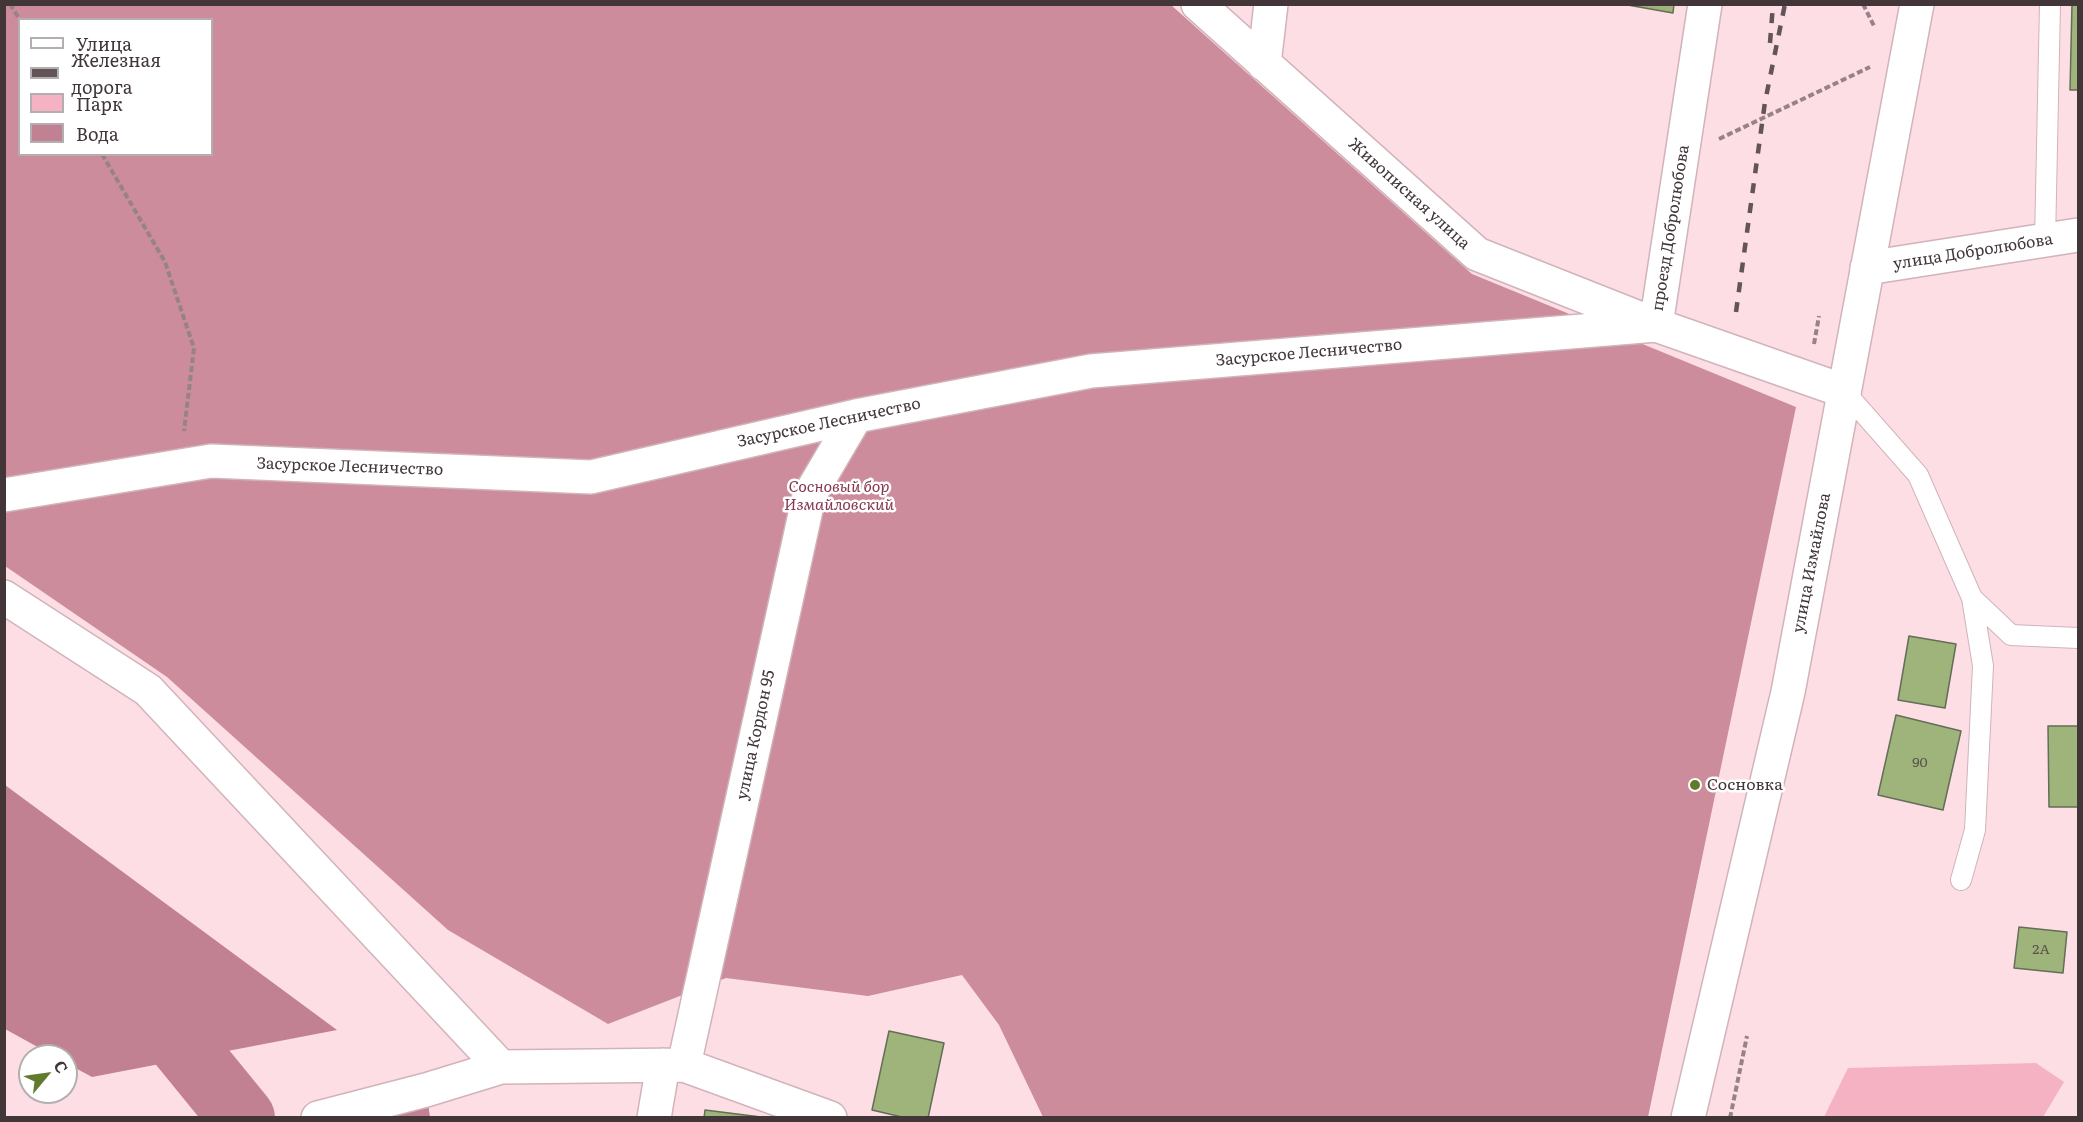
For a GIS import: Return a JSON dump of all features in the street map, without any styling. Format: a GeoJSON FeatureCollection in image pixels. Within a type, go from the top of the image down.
{"type":"FeatureCollection","features":[{"type":"Feature","properties":{"kind":"street","name":"Живописная улица"},"geometry":{"type":"LineString","coordinates":[[1198,4],[1477,254],[1656,325]]}},
{"type":"Feature","properties":{"kind":"street"},"geometry":{"type":"LineString","coordinates":[[1264,64],[1271,4]]}},
{"type":"Feature","properties":{"kind":"street","name":"проезд Добролюбова"},"geometry":{"type":"LineString","coordinates":[[1705,4],[1656,325],[1844,392]]}},
{"type":"Feature","properties":{"kind":"street","name":"улица Измайлова"},"geometry":{"type":"LineString","coordinates":[[1688,1118],[1788,692],[1917,4]]}},
{"type":"Feature","properties":{"kind":"street","name":"улица Добролюбова"},"geometry":{"type":"LineString","coordinates":[[1867,268],[2079,235]]}},
{"type":"Feature","properties":{"kind":"street","name":"Засурское Лесничество"},"geometry":{"type":"LineString","coordinates":[[4,495],[211,461],[591,477],[856,416],[1091,371],[1656,325]]}},
{"type":"Feature","properties":{"kind":"street","name":"улица Кордон 95"},"geometry":{"type":"LineString","coordinates":[[654,1118],[674,1065],[809,496],[856,416]]}},
{"type":"Feature","properties":{"kind":"street"},"geometry":{"type":"LineString","coordinates":[[4,597],[148,690],[501,1067]]}},
{"type":"Feature","properties":{"kind":"street"},"geometry":{"type":"LineString","coordinates":[[318,1118],[426,1090],[501,1067],[674,1065],[830,1118]]}},
{"type":"Feature","properties":{"kind":"lane"},"geometry":{"type":"LineString","coordinates":[[2045,241],[2050,4]]}},
{"type":"Feature","properties":{"kind":"lane"},"geometry":{"type":"LineString","coordinates":[[1844,392],[1918,475],[1972,598],[1983,678],[1975,830],[1961,880]]}},
{"type":"Feature","properties":{"kind":"lane"},"geometry":{"type":"LineString","coordinates":[[1972,598],[2011,635],[2079,638]]}},
{"type":"Feature","properties":{"kind":"path"},"geometry":{"type":"LineString","coordinates":[[10,4],[19,18]]}},
{"type":"Feature","properties":{"kind":"path"},"geometry":{"type":"LineString","coordinates":[[1863,4],[1879,36]]}},
{"type":"Feature","properties":{"kind":"path"},"geometry":{"type":"LineString","coordinates":[[1682,157],[1870,66]]}},
{"type":"Feature","properties":{"kind":"path"},"geometry":{"type":"LineString","coordinates":[[103,156],[165,262],[194,348],[179,466]]}},
{"type":"Feature","properties":{"kind":"green space","name":"Сосновый бор Измайловский"},"geometry":{"type":"Polygon","coordinates":[[[4,5],[1171,5],[1472,274],[1796,407],[1648,1117],[1043,1117],[999,1025],[962,975],[868,996],[726,978],[608,1024],[448,930],[167,677],[5,566],[4,5]]]}},
{"type":"Feature","properties":{"kind":"green space"},"geometry":{"type":"Polygon","coordinates":[[[2036,1063],[2064,1082],[2043,1117],[1824,1117],[1848,1068],[2036,1063]]]}},
{"type":"Feature","properties":{"kind":"water"},"geometry":{"type":"Polygon","coordinates":[[[5,785],[337,1030],[92,1077],[78,1069],[78,1044],[32,1044],[5,1029],[5,785]]]}},
{"type":"Feature","properties":{"kind":"water"},"geometry":{"type":"Polygon","coordinates":[[[426,1090],[430,1117],[318,1118],[426,1090]]]}},
{"type":"Feature","properties":{"kind":"building"},"geometry":{"type":"Polygon","coordinates":[[[1622,4],[1674,4],[1673,13],[1622,4]]]}},
{"type":"Feature","properties":{"kind":"building"},"geometry":{"type":"Polygon","coordinates":[[[2072,4],[2078,4],[2078,90],[2070,90],[2072,4]]]}},
{"type":"Feature","properties":{"kind":"building"},"geometry":{"type":"Polygon","coordinates":[[[1909,636],[1956,644],[1945,708],[1898,700],[1909,636]]]}},
{"type":"Feature","properties":{"kind":"building"},"geometry":{"type":"Polygon","coordinates":[[[1896,715],[1961,731],[1943,810],[1878,795],[1896,715]]]}},
{"type":"Feature","properties":{"kind":"building"},"geometry":{"type":"Polygon","coordinates":[[[2048,726],[2078,726],[2078,807],[2049,807],[2048,726]]]}},
{"type":"Feature","properties":{"kind":"building"},"geometry":{"type":"Polygon","coordinates":[[[2019,927],[2067,932],[2063,973],[2014,968],[2019,927]]]}},
{"type":"Feature","properties":{"kind":"building"},"geometry":{"type":"Polygon","coordinates":[[[889,1031],[944,1043],[928,1118],[906,1118],[872,1110],[889,1031]]]}},
{"type":"Feature","properties":{"kind":"building"},"geometry":{"type":"Polygon","coordinates":[[[705,1110],[761,1117],[761,1118],[704,1118],[705,1110]]]}},
{"type":"Feature","properties":{"kind":"waterway"},"geometry":{"type":"LineString","coordinates":[[4,870],[118,966],[242,1118]]}},
{"type":"Feature","properties":{"kind":"railway"},"geometry":{"type":"LineString","coordinates":[[1770,43],[1773,4]]}},
{"type":"Feature","properties":{"kind":"railway"},"geometry":{"type":"LineString","coordinates":[[1736,312],[1765,102],[1785,4]]}},
{"type":"Feature","properties":{"kind":"place","name":"Сосновка"},"geometry":{"type":"Point","coordinates":[1695,785]}}]}
